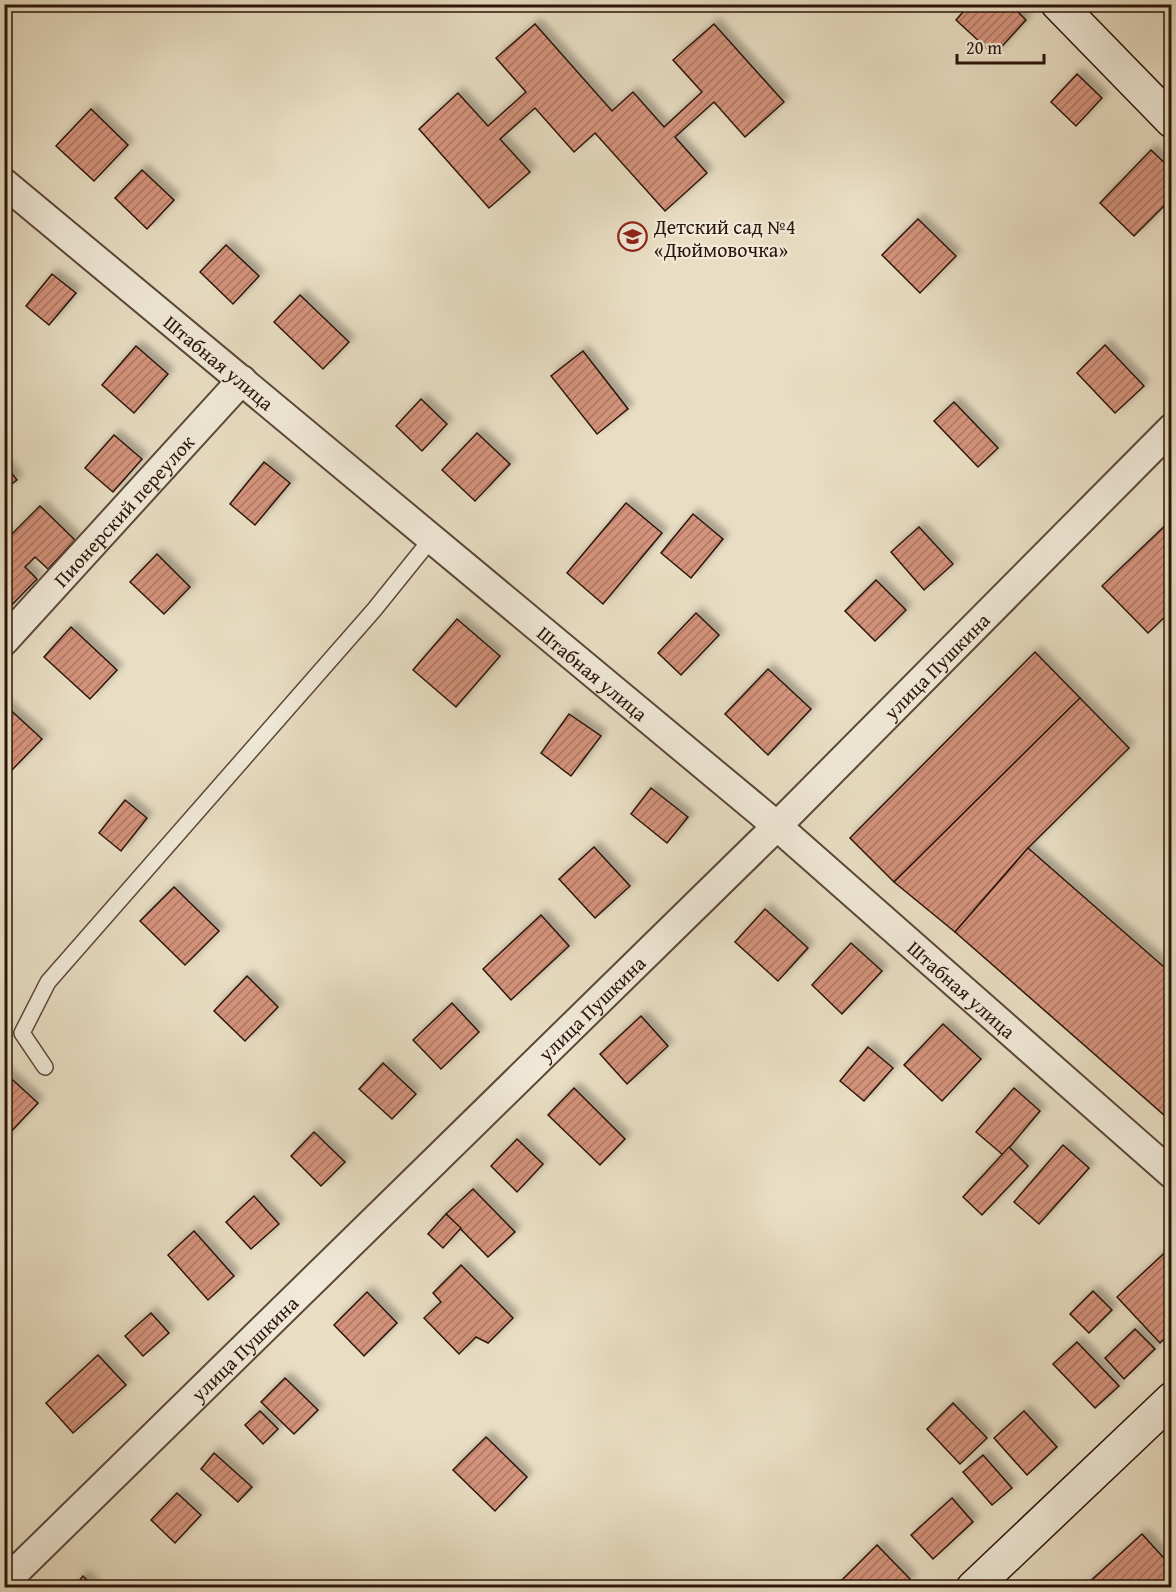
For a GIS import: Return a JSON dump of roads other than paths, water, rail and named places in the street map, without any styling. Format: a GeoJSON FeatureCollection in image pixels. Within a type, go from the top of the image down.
{"type":"FeatureCollection","features":[{"type":"Feature","properties":{"kind":"street"},"geometry":{"type":"LineString","coordinates":[[1058,4],[1172,121]]}},
{"type":"Feature","properties":{"kind":"street","name":"Штабная улица"},"geometry":{"type":"LineString","coordinates":[[4,183],[777,826],[1172,1174]]}},
{"type":"Feature","properties":{"kind":"street","name":"Пионерский переулок"},"geometry":{"type":"LineString","coordinates":[[4,641],[242,380]]}},
{"type":"Feature","properties":{"kind":"street","name":"улица Пушкина"},"geometry":{"type":"LineString","coordinates":[[4,1583],[777,826],[1172,428]]}},
{"type":"Feature","properties":{"kind":"street"},"geometry":{"type":"LineString","coordinates":[[973,1587],[1172,1399]]}},
{"type":"Feature","properties":{"kind":"lane"},"geometry":{"type":"LineString","coordinates":[[45,1067],[22,1033],[48,982],[374,610],[432,538]]}},
{"type":"Feature","properties":{"kind":"place","name":"Детский сад №4 «Дюймовочка»"},"geometry":{"type":"Point","coordinates":[633,237]}}]}
